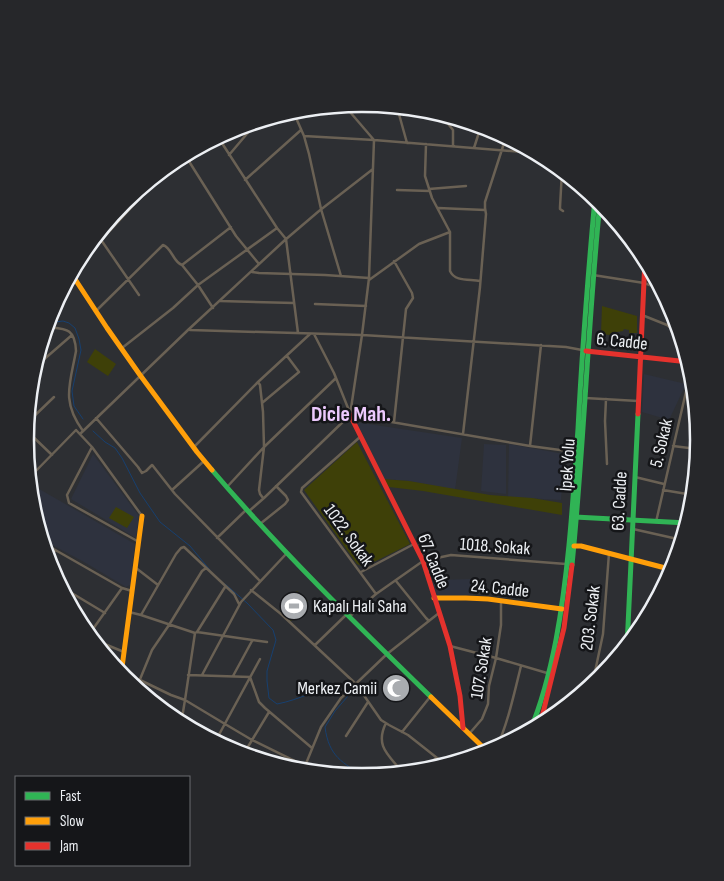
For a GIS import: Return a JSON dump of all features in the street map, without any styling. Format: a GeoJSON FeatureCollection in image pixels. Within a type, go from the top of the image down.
{"type":"FeatureCollection","features":[{"type":"Feature","properties":{"kind":"main road"},"geometry":{"type":"LineString","coordinates":[[534,719],[543,696],[562,609],[574,517],[576,452],[585,351],[593,208]]}},
{"type":"Feature","properties":{"kind":"main road","name":"İpek Yolu"},"geometry":{"type":"LineString","coordinates":[[542,714],[564,628],[570,586],[574,546],[574,517],[585,398],[585,351],[599,213]]}},
{"type":"Feature","properties":{"kind":"main road","name":"63. Cadde"},"geometry":{"type":"LineString","coordinates":[[628,632],[630,559],[644,273]]}},
{"type":"Feature","properties":{"kind":"main road"},"geometry":{"type":"LineString","coordinates":[[76,280],[140,376],[193,448],[247,511],[348,615],[481,746]]}},
{"type":"Feature","properties":{"kind":"main road","name":"6. Cadde"},"geometry":{"type":"LineString","coordinates":[[585,351],[680,361]]}},
{"type":"Feature","properties":{"kind":"main road","name":"67. Cadde"},"geometry":{"type":"LineString","coordinates":[[350,415],[423,562],[450,646],[460,696],[463,728]]}},
{"type":"Feature","properties":{"kind":"main road"},"geometry":{"type":"LineString","coordinates":[[122,665],[142,516]]}},
{"type":"Feature","properties":{"kind":"main road"},"geometry":{"type":"LineString","coordinates":[[574,517],[680,523]]}},
{"type":"Feature","properties":{"kind":"main road"},"geometry":{"type":"LineString","coordinates":[[574,546],[581,546],[664,568]]}},
{"type":"Feature","properties":{"kind":"main road","name":"24. Cadde"},"geometry":{"type":"LineString","coordinates":[[434,598],[501,600],[562,609]]}},
{"type":"Feature","properties":{"kind":"street"},"geometry":{"type":"LineString","coordinates":[[217,538],[264,498],[350,415],[369,279],[374,140],[350,113]]}},
{"type":"Feature","properties":{"kind":"street"},"geometry":{"type":"LineString","coordinates":[[399,114],[407,143]]}},
{"type":"Feature","properties":{"kind":"street"},"geometry":{"type":"LineString","coordinates":[[297,119],[304,136],[321,210],[341,276]]}},
{"type":"Feature","properties":{"kind":"street"},"geometry":{"type":"LineString","coordinates":[[448,123],[453,130],[453,146]]}},
{"type":"Feature","properties":{"kind":"street"},"geometry":{"type":"LineString","coordinates":[[245,180],[301,130]]}},
{"type":"Feature","properties":{"kind":"street"},"geometry":{"type":"LineString","coordinates":[[229,155],[248,133]]}},
{"type":"Feature","properties":{"kind":"street"},"geometry":{"type":"LineString","coordinates":[[474,148],[479,134]]}},
{"type":"Feature","properties":{"kind":"street"},"geometry":{"type":"LineString","coordinates":[[304,136],[517,151]]}},
{"type":"Feature","properties":{"kind":"street"},"geometry":{"type":"LineString","coordinates":[[222,144],[286,239],[298,334]]}},
{"type":"Feature","properties":{"kind":"street"},"geometry":{"type":"LineString","coordinates":[[426,144],[425,176],[450,232],[450,271],[455,278],[480,281]]}},
{"type":"Feature","properties":{"kind":"street"},"geometry":{"type":"LineString","coordinates":[[464,434],[480,281],[486,214],[485,202],[504,144]]}},
{"type":"Feature","properties":{"kind":"street"},"geometry":{"type":"LineString","coordinates":[[189,162],[231,227],[259,264]]}},
{"type":"Feature","properties":{"kind":"street"},"geometry":{"type":"LineString","coordinates":[[80,434],[286,239],[373,168]]}},
{"type":"Feature","properties":{"kind":"street"},"geometry":{"type":"LineString","coordinates":[[562,180],[560,209],[563,210]]}},
{"type":"Feature","properties":{"kind":"street"},"geometry":{"type":"LineString","coordinates":[[397,190],[430,190],[466,186]]}},
{"type":"Feature","properties":{"kind":"street"},"geometry":{"type":"LineString","coordinates":[[112,228],[131,207]]}},
{"type":"Feature","properties":{"kind":"street"},"geometry":{"type":"LineString","coordinates":[[438,208],[485,210]]}},
{"type":"Feature","properties":{"kind":"street"},"geometry":{"type":"LineString","coordinates":[[182,265],[231,227]]}},
{"type":"Feature","properties":{"kind":"street"},"geometry":{"type":"LineString","coordinates":[[122,348],[198,285],[277,228]]}},
{"type":"Feature","properties":{"kind":"street"},"geometry":{"type":"LineString","coordinates":[[252,272],[369,279],[419,244],[450,232]]}},
{"type":"Feature","properties":{"kind":"street"},"geometry":{"type":"LineString","coordinates":[[102,241],[139,295]]}},
{"type":"Feature","properties":{"kind":"street"},"geometry":{"type":"LineString","coordinates":[[96,311],[163,245],[168,248],[178,264],[182,265],[198,285],[213,308]]}},
{"type":"Feature","properties":{"kind":"street"},"geometry":{"type":"LineString","coordinates":[[394,261],[413,298],[406,309],[394,423]]}},
{"type":"Feature","properties":{"kind":"street"},"geometry":{"type":"LineString","coordinates":[[593,275],[651,285]]}},
{"type":"Feature","properties":{"kind":"street"},"geometry":{"type":"LineString","coordinates":[[220,301],[294,303]]}},
{"type":"Feature","properties":{"kind":"street"},"geometry":{"type":"LineString","coordinates":[[315,304],[366,306]]}},
{"type":"Feature","properties":{"kind":"street"},"geometry":{"type":"LineString","coordinates":[[642,315],[670,327]]}},
{"type":"Feature","properties":{"kind":"street"},"geometry":{"type":"LineString","coordinates":[[54,328],[70,331],[75,344],[76,351],[68,396],[69,405],[75,420],[83,431]]}},
{"type":"Feature","properties":{"kind":"street"},"geometry":{"type":"LineString","coordinates":[[188,330],[362,335],[566,347],[585,351]]}},
{"type":"Feature","properties":{"kind":"street"},"geometry":{"type":"LineString","coordinates":[[193,448],[258,382],[312,334]]}},
{"type":"Feature","properties":{"kind":"street"},"geometry":{"type":"LineString","coordinates":[[312,334],[336,378],[350,415]]}},
{"type":"Feature","properties":{"kind":"street"},"geometry":{"type":"LineString","coordinates":[[44,359],[72,335]]}},
{"type":"Feature","properties":{"kind":"street"},"geometry":{"type":"LineString","coordinates":[[530,446],[540,346]]}},
{"type":"Feature","properties":{"kind":"street"},"geometry":{"type":"LineString","coordinates":[[262,403],[299,372],[286,356]]}},
{"type":"Feature","properties":{"kind":"street"},"geometry":{"type":"LineString","coordinates":[[227,487],[264,447],[336,378]]}},
{"type":"Feature","properties":{"kind":"street"},"geometry":{"type":"LineString","coordinates":[[258,382],[262,403],[264,447],[259,490],[264,498]]}},
{"type":"Feature","properties":{"kind":"street","name":"5. Sokak"},"geometry":{"type":"LineString","coordinates":[[656,522],[686,393]]}},
{"type":"Feature","properties":{"kind":"street"},"geometry":{"type":"LineString","coordinates":[[34,416],[54,397]]}},
{"type":"Feature","properties":{"kind":"street"},"geometry":{"type":"LineString","coordinates":[[585,398],[638,401]]}},
{"type":"Feature","properties":{"kind":"street"},"geometry":{"type":"LineString","coordinates":[[606,399],[605,428],[608,464]]}},
{"type":"Feature","properties":{"kind":"street"},"geometry":{"type":"LineString","coordinates":[[350,415],[530,446],[576,452]]}},
{"type":"Feature","properties":{"kind":"street"},"geometry":{"type":"LineString","coordinates":[[96,418],[142,473],[152,465],[171,490],[260,581]]}},
{"type":"Feature","properties":{"kind":"street"},"geometry":{"type":"LineString","coordinates":[[35,472],[76,430],[92,447],[142,516]]}},
{"type":"Feature","properties":{"kind":"street","name":"1022. Sokak"},"geometry":{"type":"LineString","coordinates":[[360,437],[302,488],[301,492],[376,594]]}},
{"type":"Feature","properties":{"kind":"street"},"geometry":{"type":"LineString","coordinates":[[34,438],[52,455]]}},
{"type":"Feature","properties":{"kind":"street"},"geometry":{"type":"LineString","coordinates":[[673,446],[690,448]]}},
{"type":"Feature","properties":{"kind":"street"},"geometry":{"type":"LineString","coordinates":[[92,447],[67,495],[69,504],[139,542]]}},
{"type":"Feature","properties":{"kind":"street"},"geometry":{"type":"LineString","coordinates":[[171,490],[204,461]]}},
{"type":"Feature","properties":{"kind":"street"},"geometry":{"type":"LineString","coordinates":[[634,476],[664,484]]}},
{"type":"Feature","properties":{"kind":"street"},"geometry":{"type":"LineString","coordinates":[[260,524],[288,500],[276,486]]}},
{"type":"Feature","properties":{"kind":"street"},"geometry":{"type":"LineString","coordinates":[[663,490],[686,494]]}},
{"type":"Feature","properties":{"kind":"street"},"geometry":{"type":"LineString","coordinates":[[632,529],[675,538]]}},
{"type":"Feature","properties":{"kind":"street"},"geometry":{"type":"LineString","coordinates":[[361,572],[414,544]]}},
{"type":"Feature","properties":{"kind":"street"},"geometry":{"type":"LineString","coordinates":[[141,615],[176,554],[184,547],[234,594],[240,603]]}},
{"type":"Feature","properties":{"kind":"street"},"geometry":{"type":"LineString","coordinates":[[52,548],[122,588],[132,591]]}},
{"type":"Feature","properties":{"kind":"street"},"geometry":{"type":"LineString","coordinates":[[202,675],[244,597],[287,553]]}},
{"type":"Feature","properties":{"kind":"street","name":"203. Sokak"},"geometry":{"type":"LineString","coordinates":[[595,672],[603,634],[609,553]]}},
{"type":"Feature","properties":{"kind":"street","name":"1018. Sokak"},"geometry":{"type":"LineString","coordinates":[[315,645],[348,615],[423,562],[451,556],[568,564]]}},
{"type":"Feature","properties":{"kind":"street"},"geometry":{"type":"LineString","coordinates":[[135,567],[158,585]]}},
{"type":"Feature","properties":{"kind":"street"},"geometry":{"type":"LineString","coordinates":[[206,568],[202,571],[152,650],[140,680],[185,700],[252,740],[296,762]]}},
{"type":"Feature","properties":{"kind":"street"},"geometry":{"type":"LineString","coordinates":[[396,581],[429,621]]}},
{"type":"Feature","properties":{"kind":"street"},"geometry":{"type":"LineString","coordinates":[[183,715],[196,633],[225,586]]}},
{"type":"Feature","properties":{"kind":"street"},"geometry":{"type":"LineString","coordinates":[[94,630],[122,588]]}},
{"type":"Feature","properties":{"kind":"street"},"geometry":{"type":"LineString","coordinates":[[251,590],[282,614],[356,684],[381,720],[408,735],[436,758],[434,761]]}},
{"type":"Feature","properties":{"kind":"street"},"geometry":{"type":"LineString","coordinates":[[72,593],[105,613]]}},
{"type":"Feature","properties":{"kind":"street","name":"107. Sokak"},"geometry":{"type":"LineString","coordinates":[[469,734],[482,720],[488,704],[489,686],[501,625],[501,600]]}},
{"type":"Feature","properties":{"kind":"street"},"geometry":{"type":"LineString","coordinates":[[129,612],[196,633],[267,642]]}},
{"type":"Feature","properties":{"kind":"street"},"geometry":{"type":"LineString","coordinates":[[306,764],[321,727],[340,698],[387,654],[439,613]]}},
{"type":"Feature","properties":{"kind":"street"},"geometry":{"type":"LineString","coordinates":[[233,676],[252,641]]}},
{"type":"Feature","properties":{"kind":"street"},"geometry":{"type":"LineString","coordinates":[[105,644],[124,652]]}},
{"type":"Feature","properties":{"kind":"street"},"geometry":{"type":"LineString","coordinates":[[450,646],[548,674]]}},
{"type":"Feature","properties":{"kind":"street"},"geometry":{"type":"LineString","coordinates":[[218,736],[260,659]]}},
{"type":"Feature","properties":{"kind":"street"},"geometry":{"type":"LineString","coordinates":[[500,738],[510,711],[521,666]]}},
{"type":"Feature","properties":{"kind":"street"},"geometry":{"type":"LineString","coordinates":[[188,675],[250,677]]}},
{"type":"Feature","properties":{"kind":"street"},"geometry":{"type":"LineString","coordinates":[[250,677],[258,702],[312,748]]}},
{"type":"Feature","properties":{"kind":"street"},"geometry":{"type":"LineString","coordinates":[[402,732],[430,697]]}},
{"type":"Feature","properties":{"kind":"street"},"geometry":{"type":"LineString","coordinates":[[346,736],[368,701]]}},
{"type":"Feature","properties":{"kind":"street"},"geometry":{"type":"LineString","coordinates":[[247,748],[269,712]]}},
{"type":"Feature","properties":{"kind":"street"},"geometry":{"type":"LineString","coordinates":[[386,723],[382,730],[382,747],[397,767]]}},
{"type":"Feature","properties":{"kind":"shaded area"},"geometry":{"type":"Polygon","coordinates":[[[602,306],[637,316],[637,333],[629,333],[629,330],[624,329],[610,335],[601,334],[602,306]]]}},
{"type":"Feature","properties":{"kind":"shaded area"},"geometry":{"type":"Polygon","coordinates":[[[95,349],[116,364],[108,376],[87,362],[95,349]]]}},
{"type":"Feature","properties":{"kind":"shaded area"},"geometry":{"type":"Polygon","coordinates":[[[644,374],[685,384],[669,420],[642,412],[644,374]]]}},
{"type":"Feature","properties":{"kind":"shaded area"},"geometry":{"type":"Polygon","coordinates":[[[355,422],[462,438],[455,490],[409,481],[382,479],[355,422]]]}},
{"type":"Feature","properties":{"kind":"shaded area"},"geometry":{"type":"Polygon","coordinates":[[[357,442],[410,544],[364,567],[357,564],[304,490],[357,442]]]}},
{"type":"Feature","properties":{"kind":"shaded area"},"geometry":{"type":"Polygon","coordinates":[[[484,444],[506,445],[506,494],[481,491],[484,444]]]}},
{"type":"Feature","properties":{"kind":"shaded area"},"geometry":{"type":"Polygon","coordinates":[[[509,444],[564,454],[561,500],[508,497],[509,444]]]}},
{"type":"Feature","properties":{"kind":"shaded area"},"geometry":{"type":"Polygon","coordinates":[[[93,454],[139,516],[136,538],[71,499],[93,454]]]}},
{"type":"Feature","properties":{"kind":"shaded area"},"geometry":{"type":"Polygon","coordinates":[[[382,479],[409,481],[490,495],[532,498],[562,503],[562,515],[389,487],[382,479]]]}},
{"type":"Feature","properties":{"kind":"shaded area"},"geometry":{"type":"Polygon","coordinates":[[[38,488],[135,544],[130,585],[126,587],[50,544],[40,505],[38,488]]]}},
{"type":"Feature","properties":{"kind":"shaded area"},"geometry":{"type":"Polygon","coordinates":[[[116,507],[134,517],[127,528],[109,518],[116,507]]]}},
{"type":"Feature","properties":{"kind":"shaded area"},"geometry":{"type":"Polygon","coordinates":[[[474,579],[473,595],[437,596],[432,580],[474,579]]]}},
{"type":"Feature","properties":{"kind":"shaded area","name":"Kapalı Halı Saha"},"geometry":{"type":"Polygon","coordinates":[[[297,591],[308,601],[291,621],[280,610],[297,591]]]}},
{"type":"Feature","properties":{"kind":"waterway"},"geometry":{"type":"LineString","coordinates":[[56,322],[69,323],[75,328],[79,339],[81,350],[72,391],[74,406],[83,419]]}},
{"type":"Feature","properties":{"kind":"waterway"},"geometry":{"type":"LineString","coordinates":[[93,431],[115,448],[140,493],[160,522],[190,546],[210,570]]}},
{"type":"Feature","properties":{"kind":"waterway"},"geometry":{"type":"LineString","coordinates":[[225,584],[247,603],[273,630],[276,640],[267,671],[269,698],[277,704],[333,687],[341,686],[345,689],[348,696],[335,711],[325,727],[333,752],[352,769]]}},
{"type":"Feature","properties":{"kind":"traffic: fast"},"geometry":{"type":"LineString","coordinates":[[534,720],[551,663],[564,587],[572,508],[594,208]]}},
{"type":"Feature","properties":{"kind":"traffic: fast"},"geometry":{"type":"LineString","coordinates":[[572,565],[599,213]]}},
{"type":"Feature","properties":{"kind":"traffic: fast"},"geometry":{"type":"LineString","coordinates":[[628,633],[638,414]]}},
{"type":"Feature","properties":{"kind":"traffic: fast"},"geometry":{"type":"LineString","coordinates":[[212,470],[291,558],[431,697]]}},
{"type":"Feature","properties":{"kind":"traffic: fast"},"geometry":{"type":"LineString","coordinates":[[575,517],[680,523]]}},
{"type":"Feature","properties":{"kind":"traffic: slow"},"geometry":{"type":"LineString","coordinates":[[76,280],[140,375],[212,470]]}},
{"type":"Feature","properties":{"kind":"traffic: slow"},"geometry":{"type":"LineString","coordinates":[[122,665],[142,516]]}},
{"type":"Feature","properties":{"kind":"traffic: slow"},"geometry":{"type":"LineString","coordinates":[[574,546],[581,546],[664,568]]}},
{"type":"Feature","properties":{"kind":"traffic: slow"},"geometry":{"type":"LineString","coordinates":[[434,598],[488,599],[562,609]]}},
{"type":"Feature","properties":{"kind":"traffic: slow"},"geometry":{"type":"LineString","coordinates":[[431,697],[482,746]]}},
{"type":"Feature","properties":{"kind":"traffic: jam"},"geometry":{"type":"LineString","coordinates":[[638,414],[644,273]]}},
{"type":"Feature","properties":{"kind":"traffic: jam"},"geometry":{"type":"LineString","coordinates":[[586,351],[680,361]]}},
{"type":"Feature","properties":{"kind":"traffic: jam"},"geometry":{"type":"LineString","coordinates":[[350,415],[423,561],[450,646],[460,696],[463,728]]}},
{"type":"Feature","properties":{"kind":"traffic: jam"},"geometry":{"type":"LineString","coordinates":[[543,714],[564,628],[572,565]]}},
{"type":"Feature","properties":{"kind":"place","name":"Kapalı Halı Saha"},"geometry":{"type":"Point","coordinates":[294,606]}},
{"type":"Feature","properties":{"kind":"place","name":"Merkez Camii"},"geometry":{"type":"Point","coordinates":[396,688]}},
{"type":"Feature","properties":{"kind":"district","name":"Dicle Mah."},"geometry":{"type":"Point","coordinates":[351,413]}}]}
